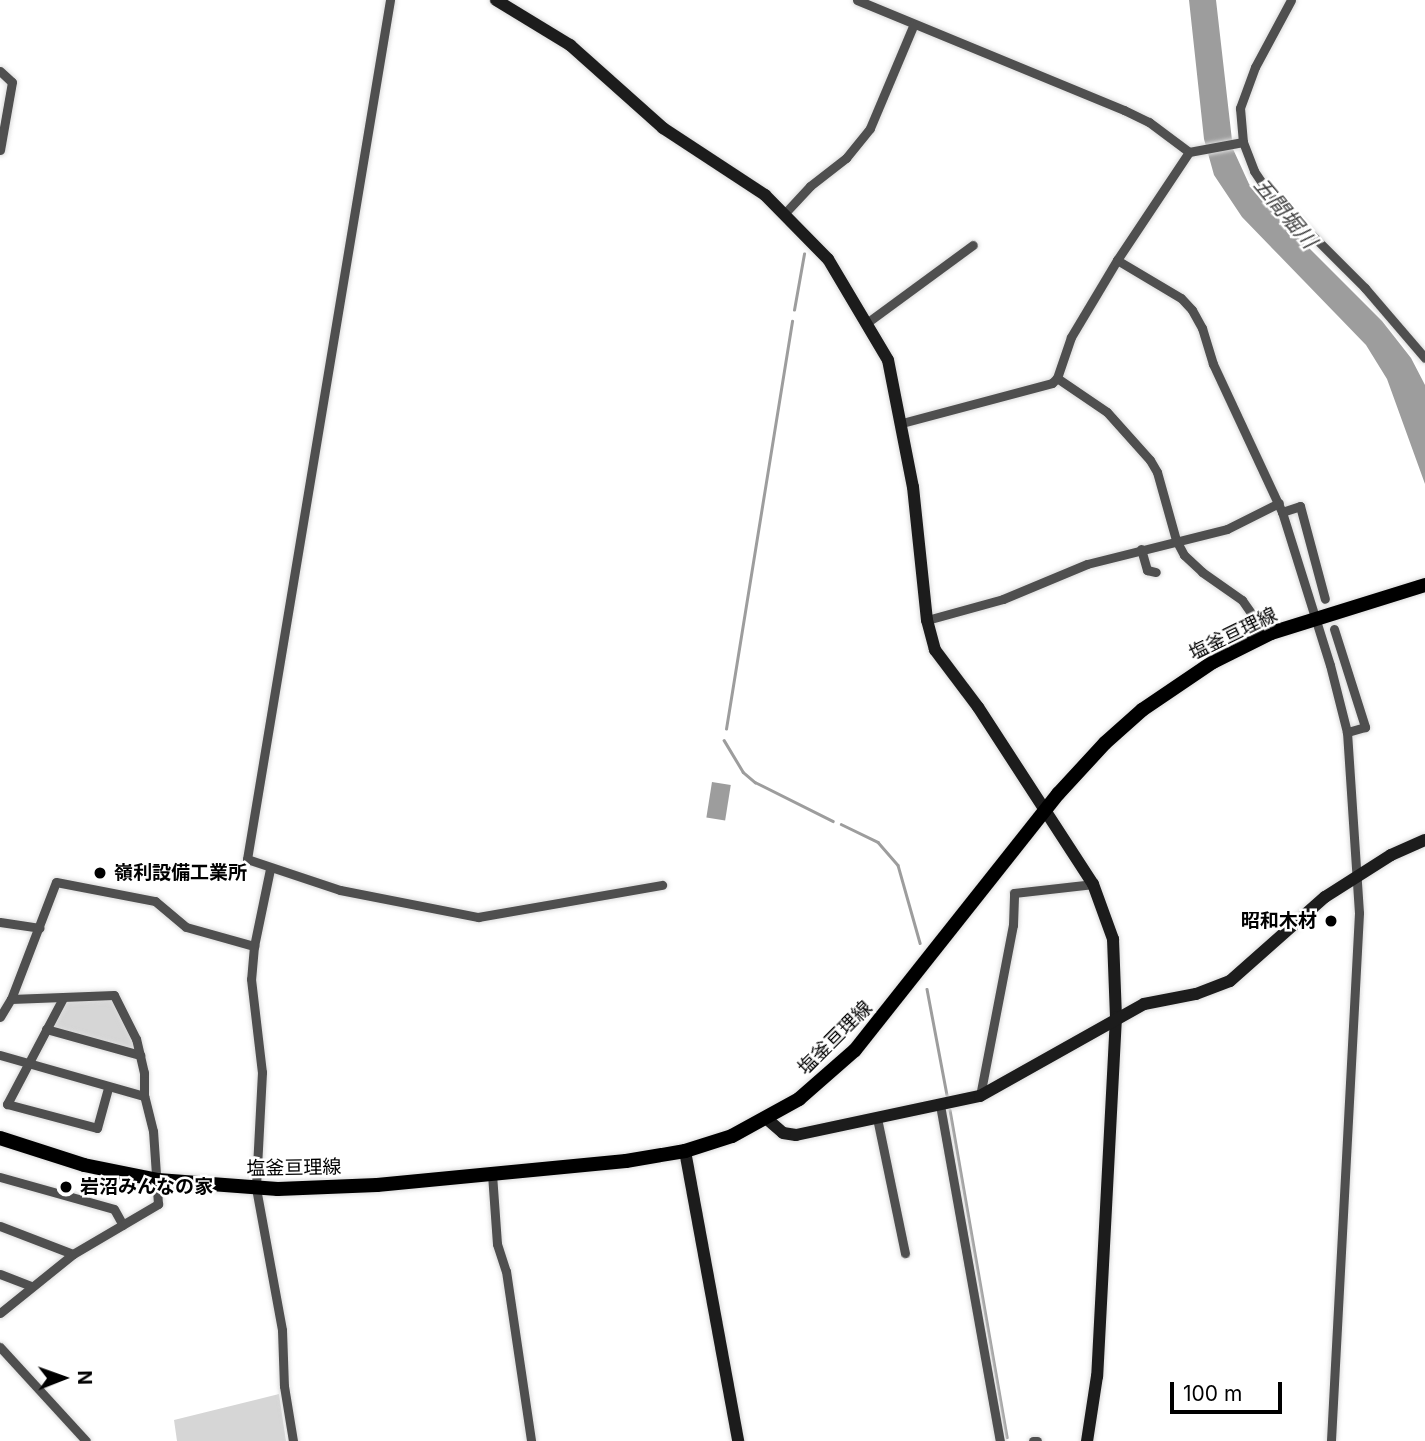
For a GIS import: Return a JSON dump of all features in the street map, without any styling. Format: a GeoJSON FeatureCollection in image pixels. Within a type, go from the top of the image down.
{"type":"FeatureCollection","features":[{"type":"Feature","properties":{"kind":"main road","name":"塩釜亘理線"},"geometry":{"type":"LineString","coordinates":[[0,1138],[84,1165],[158,1180],[256,1188],[377,1185],[625,1161],[685,1151],[732,1136],[767,1119],[825,1080],[855,1050],[1047,810],[1105,743],[1176,685],[1213,662],[1271,633],[1425,585]]}},
{"type":"Feature","properties":{"kind":"street"},"geometry":{"type":"LineString","coordinates":[[390,0],[247,859],[270,869],[340,890],[478,917],[662,885]]}},
{"type":"Feature","properties":{"kind":"street"},"geometry":{"type":"LineString","coordinates":[[496,0],[570,46],[663,128],[752,185],[785,213],[828,259],[868,322],[891,368],[902,423],[927,620],[939,657],[978,707],[1093,884],[1113,939],[1116,1017],[1097,1376],[1087,1441]]}},
{"type":"Feature","properties":{"kind":"street"},"geometry":{"type":"LineString","coordinates":[[857,0],[914,26],[1124,110],[1149,122],[1189,152]]}},
{"type":"Feature","properties":{"kind":"street"},"geometry":{"type":"LineString","coordinates":[[1291,0],[1255,67],[1240,108],[1243,142],[1254,171],[1266,189],[1365,288],[1425,358]]}},
{"type":"Feature","properties":{"kind":"street"},"geometry":{"type":"LineString","coordinates":[[785,213],[810,186],[846,158],[870,128],[914,26]]}},
{"type":"Feature","properties":{"kind":"street"},"geometry":{"type":"LineString","coordinates":[[0,71],[12,82],[0,150]]}},
{"type":"Feature","properties":{"kind":"street"},"geometry":{"type":"LineString","coordinates":[[902,423],[1027,391],[1057,378],[1071,337],[1117,260],[1189,152],[1243,142]]}},
{"type":"Feature","properties":{"kind":"street"},"geometry":{"type":"LineString","coordinates":[[868,322],[974,245]]}},
{"type":"Feature","properties":{"kind":"street"},"geometry":{"type":"LineString","coordinates":[[1117,260],[1181,298],[1192,310],[1213,364],[1281,508],[1316,617],[1347,732],[1359,913],[1331,1441]]}},
{"type":"Feature","properties":{"kind":"street"},"geometry":{"type":"LineString","coordinates":[[1057,378],[1107,412],[1150,460],[1157,472],[1176,540],[1184,555],[1202,572],[1242,600],[1253,615]]}},
{"type":"Feature","properties":{"kind":"street"},"geometry":{"type":"LineString","coordinates":[[927,620],[1003,599],[1087,565],[1227,529],[1281,508],[1300,506],[1325,599]]}},
{"type":"Feature","properties":{"kind":"street"},"geometry":{"type":"LineString","coordinates":[[1141,549],[1147,570],[1156,572]]}},
{"type":"Feature","properties":{"kind":"street"},"geometry":{"type":"LineString","coordinates":[[1334,629],[1365,727],[1347,732]]}},
{"type":"Feature","properties":{"kind":"street"},"geometry":{"type":"LineString","coordinates":[[767,1119],[783,1133],[796,1135],[980,1096],[1116,1017],[1144,1004],[1196,993],[1230,981],[1325,897],[1391,855],[1425,840]]}},
{"type":"Feature","properties":{"kind":"street"},"geometry":{"type":"LineString","coordinates":[[270,869],[254,946],[252,999],[262,1072],[256,1188],[282,1330],[284,1386],[293,1441]]}},
{"type":"Feature","properties":{"kind":"street"},"geometry":{"type":"LineString","coordinates":[[0,1015],[11,999],[56,882],[155,901],[186,927],[254,946]]}},
{"type":"Feature","properties":{"kind":"street"},"geometry":{"type":"LineString","coordinates":[[980,1096],[1013,925],[1014,893],[1093,884]]}},
{"type":"Feature","properties":{"kind":"street"},"geometry":{"type":"LineString","coordinates":[[0,922],[40,928]]}},
{"type":"Feature","properties":{"kind":"street"},"geometry":{"type":"LineString","coordinates":[[0,1313],[73,1254],[158,1204],[153,1131],[144,1096],[140,1055],[136,1039],[114,995],[11,999]]}},
{"type":"Feature","properties":{"kind":"street"},"geometry":{"type":"LineString","coordinates":[[63,998],[7,1104],[97,1128],[108,1088]]}},
{"type":"Feature","properties":{"kind":"street"},"geometry":{"type":"LineString","coordinates":[[46,1029],[140,1055]]}},
{"type":"Feature","properties":{"kind":"street"},"geometry":{"type":"LineString","coordinates":[[0,1055],[108,1088],[144,1096]]}},
{"type":"Feature","properties":{"kind":"street"},"geometry":{"type":"LineString","coordinates":[[940,1105],[1000,1441]]}},
{"type":"Feature","properties":{"kind":"street"},"geometry":{"type":"LineString","coordinates":[[877,1118],[905,1253]]}},
{"type":"Feature","properties":{"kind":"street"},"geometry":{"type":"LineString","coordinates":[[685,1151],[738,1441]]}},
{"type":"Feature","properties":{"kind":"street"},"geometry":{"type":"LineString","coordinates":[[492,1174],[497,1244],[506,1271],[531,1441]]}},
{"type":"Feature","properties":{"kind":"street"},"geometry":{"type":"LineString","coordinates":[[0,1177],[114,1209],[123,1225]]}},
{"type":"Feature","properties":{"kind":"street"},"geometry":{"type":"LineString","coordinates":[[0,1226],[73,1254]]}},
{"type":"Feature","properties":{"kind":"street"},"geometry":{"type":"LineString","coordinates":[[0,1274],[31,1286]]}},
{"type":"Feature","properties":{"kind":"street"},"geometry":{"type":"LineString","coordinates":[[0,1347],[86,1441]]}},
{"type":"Feature","properties":{"kind":"shaded area"},"geometry":{"type":"Polygon","coordinates":[[[1189,0],[1216,0],[1233,149],[1249,184],[1268,207],[1382,321],[1411,358],[1425,385],[1425,484],[1387,379],[1366,345],[1242,217],[1214,175],[1204,139],[1189,0]]]}},
{"type":"Feature","properties":{"kind":"shaded area"},"geometry":{"type":"Polygon","coordinates":[[[712,782],[731,785],[725,821],[706,818],[712,782]]]}},
{"type":"Feature","properties":{"kind":"shaded area"},"geometry":{"type":"Polygon","coordinates":[[[113,1000],[134,1045],[131,1048],[56,1029],[53,1022],[68,1001],[113,1000]]]}},
{"type":"Feature","properties":{"kind":"shaded area"},"geometry":{"type":"Polygon","coordinates":[[[279,1394],[286,1441],[177,1441],[174,1420],[279,1394]]]}},
{"type":"Feature","properties":{"kind":"waterway"},"geometry":{"type":"LineString","coordinates":[[794,310],[804,254]]}},
{"type":"Feature","properties":{"kind":"waterway"},"geometry":{"type":"LineString","coordinates":[[726,729],[792,321]]}},
{"type":"Feature","properties":{"kind":"waterway"},"geometry":{"type":"LineString","coordinates":[[724,740],[743,772],[755,782],[833,821]]}},
{"type":"Feature","properties":{"kind":"waterway"},"geometry":{"type":"LineString","coordinates":[[841,824],[878,842],[898,865],[920,943]]}},
{"type":"Feature","properties":{"kind":"waterway"},"geometry":{"type":"LineString","coordinates":[[927,989],[947,1095]]}},
{"type":"Feature","properties":{"kind":"waterway"},"geometry":{"type":"LineString","coordinates":[[950,1110],[1007,1437]]}},
{"type":"Feature","properties":{"kind":"place","name":"嶺利設備工業所"},"geometry":{"type":"Point","coordinates":[100,873]}},
{"type":"Feature","properties":{"kind":"place","name":"昭和木材"},"geometry":{"type":"Point","coordinates":[1331,921]}},
{"type":"Feature","properties":{"kind":"place","name":"岩沼みんなの家"},"geometry":{"type":"Point","coordinates":[66,1187]}},
{"type":"Feature","properties":{"kind":"water label","name":"五間堀川"},"geometry":{"type":"Point","coordinates":[1285,213]}}]}
